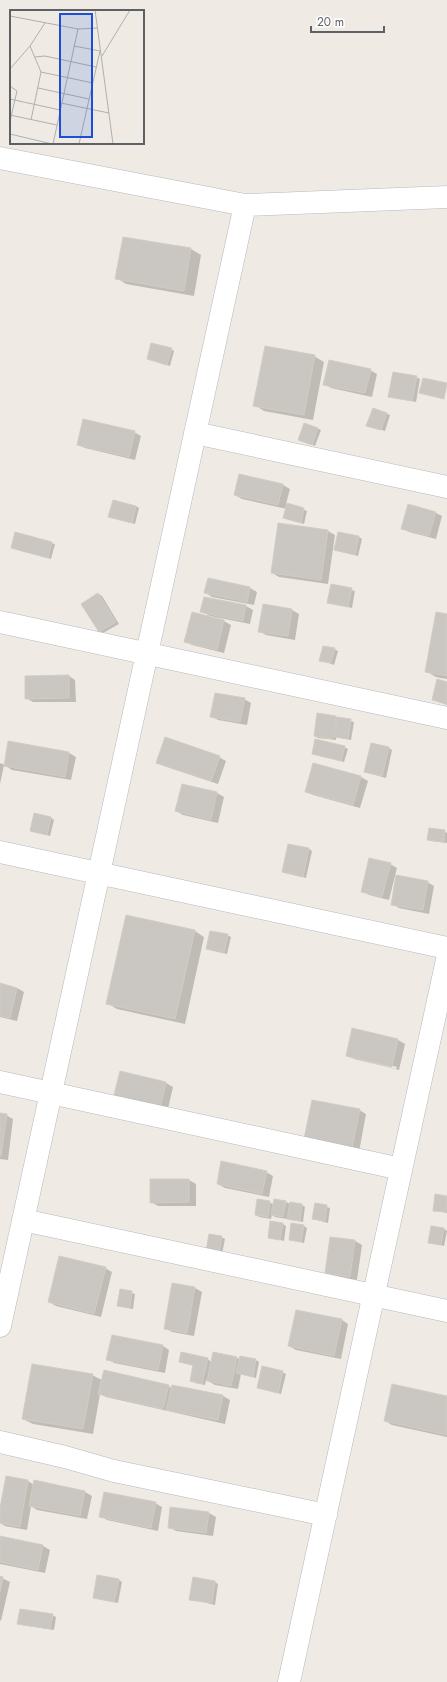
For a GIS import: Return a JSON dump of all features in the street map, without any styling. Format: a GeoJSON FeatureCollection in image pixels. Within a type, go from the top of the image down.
{"type":"FeatureCollection","features":[{"type":"Feature","properties":{"kind":"street"},"geometry":{"type":"LineString","coordinates":[[0,158],[245,205],[447,198]]}},
{"type":"Feature","properties":{"kind":"street"},"geometry":{"type":"LineString","coordinates":[[1,1316],[51,1094],[245,205]]}},
{"type":"Feature","properties":{"kind":"street"},"geometry":{"type":"LineString","coordinates":[[195,433],[447,487]]}},
{"type":"Feature","properties":{"kind":"street"},"geometry":{"type":"LineString","coordinates":[[0,622],[447,718]]}},
{"type":"Feature","properties":{"kind":"street"},"geometry":{"type":"LineString","coordinates":[[0,852],[447,948]]}},
{"type":"Feature","properties":{"kind":"street"},"geometry":{"type":"LineString","coordinates":[[289,1682],[447,960]]}},
{"type":"Feature","properties":{"kind":"street"},"geometry":{"type":"LineString","coordinates":[[0,1082],[401,1169]]}},
{"type":"Feature","properties":{"kind":"street"},"geometry":{"type":"LineString","coordinates":[[23,1220],[447,1312]]}},
{"type":"Feature","properties":{"kind":"street"},"geometry":{"type":"LineString","coordinates":[[0,1442],[64,1456],[114,1471],[326,1515]]}},
{"type":"Feature","properties":{"kind":"building"},"geometry":{"type":"Polygon","coordinates":[[[123,237],[191,248],[184,291],[115,279],[123,237]]]}},
{"type":"Feature","properties":{"kind":"building"},"geometry":{"type":"Polygon","coordinates":[[[151,343],[172,348],[167,365],[147,359],[151,343]]]}},
{"type":"Feature","properties":{"kind":"building"},"geometry":{"type":"Polygon","coordinates":[[[265,346],[315,355],[304,415],[253,406],[265,346]]]}},
{"type":"Feature","properties":{"kind":"building"},"geometry":{"type":"Polygon","coordinates":[[[329,360],[371,369],[365,393],[323,385],[329,360]]]}},
{"type":"Feature","properties":{"kind":"building"},"geometry":{"type":"Polygon","coordinates":[[[393,372],[417,376],[412,401],[388,397],[393,372]]]}},
{"type":"Feature","properties":{"kind":"building"},"geometry":{"type":"Polygon","coordinates":[[[423,378],[447,383],[444,399],[419,393],[423,378]]]}},
{"type":"Feature","properties":{"kind":"building"},"geometry":{"type":"Polygon","coordinates":[[[373,408],[387,413],[381,430],[366,426],[373,408]]]}},
{"type":"Feature","properties":{"kind":"building"},"geometry":{"type":"Polygon","coordinates":[[[83,419],[135,431],[129,457],[77,445],[83,419]]]}},
{"type":"Feature","properties":{"kind":"building"},"geometry":{"type":"Polygon","coordinates":[[[304,423],[318,428],[312,445],[298,440],[304,423]]]}},
{"type":"Feature","properties":{"kind":"building"},"geometry":{"type":"Polygon","coordinates":[[[239,474],[283,484],[278,505],[234,495],[239,474]]]}},
{"type":"Feature","properties":{"kind":"building"},"geometry":{"type":"Polygon","coordinates":[[[113,500],[136,506],[132,523],[108,517],[113,500]]]}},
{"type":"Feature","properties":{"kind":"building"},"geometry":{"type":"Polygon","coordinates":[[[287,503],[304,508],[301,523],[283,518],[287,503]]]}},
{"type":"Feature","properties":{"kind":"building"},"geometry":{"type":"Polygon","coordinates":[[[408,504],[436,512],[429,536],[401,529],[408,504]]]}},
{"type":"Feature","properties":{"kind":"building"},"geometry":{"type":"Polygon","coordinates":[[[278,523],[328,530],[321,580],[271,573],[278,523]]]}},
{"type":"Feature","properties":{"kind":"building"},"geometry":{"type":"Polygon","coordinates":[[[15,532],[52,542],[48,558],[11,548],[15,532]]]}},
{"type":"Feature","properties":{"kind":"building"},"geometry":{"type":"Polygon","coordinates":[[[338,532],[359,536],[355,555],[334,550],[338,532]]]}},
{"type":"Feature","properties":{"kind":"building"},"geometry":{"type":"Polygon","coordinates":[[[208,578],[250,587],[247,602],[204,593],[208,578]]]}},
{"type":"Feature","properties":{"kind":"building"},"geometry":{"type":"Polygon","coordinates":[[[331,584],[352,588],[348,607],[327,603],[331,584]]]}},
{"type":"Feature","properties":{"kind":"building"},"geometry":{"type":"Polygon","coordinates":[[[98,593],[116,622],[99,632],[81,604],[98,593]]]}},
{"type":"Feature","properties":{"kind":"building"},"geometry":{"type":"Polygon","coordinates":[[[204,597],[246,605],[243,621],[200,612],[204,597]]]}},
{"type":"Feature","properties":{"kind":"building"},"geometry":{"type":"Polygon","coordinates":[[[263,604],[292,609],[288,636],[258,632],[263,604]]]}},
{"type":"Feature","properties":{"kind":"building"},"geometry":{"type":"Polygon","coordinates":[[[192,612],[224,620],[217,650],[184,642],[192,612]]]}},
{"type":"Feature","properties":{"kind":"building"},"geometry":{"type":"Polygon","coordinates":[[[436,612],[447,614],[447,676],[425,672],[436,612]]]}},
{"type":"Feature","properties":{"kind":"building"},"geometry":{"type":"Polygon","coordinates":[[[323,646],[335,648],[331,663],[319,661],[323,646]]]}},
{"type":"Feature","properties":{"kind":"building"},"geometry":{"type":"Polygon","coordinates":[[[69,675],[69,698],[25,699],[25,676],[69,675]]]}},
{"type":"Feature","properties":{"kind":"building"},"geometry":{"type":"Polygon","coordinates":[[[437,679],[447,682],[447,704],[432,700],[437,679]]]}},
{"type":"Feature","properties":{"kind":"building"},"geometry":{"type":"Polygon","coordinates":[[[215,693],[245,698],[240,722],[210,717],[215,693]]]}},
{"type":"Feature","properties":{"kind":"building"},"geometry":{"type":"Polygon","coordinates":[[[317,713],[336,716],[332,739],[314,736],[317,713]]]}},
{"type":"Feature","properties":{"kind":"building"},"geometry":{"type":"Polygon","coordinates":[[[337,717],[351,719],[348,739],[334,737],[337,717]]]}},
{"type":"Feature","properties":{"kind":"building"},"geometry":{"type":"Polygon","coordinates":[[[165,737],[220,756],[211,781],[156,763],[165,737]]]}},
{"type":"Feature","properties":{"kind":"building"},"geometry":{"type":"Polygon","coordinates":[[[315,739],[345,746],[341,761],[312,754],[315,739]]]}},
{"type":"Feature","properties":{"kind":"building"},"geometry":{"type":"Polygon","coordinates":[[[8,741],[69,752],[65,777],[4,766],[8,741]]]}},
{"type":"Feature","properties":{"kind":"building"},"geometry":{"type":"Polygon","coordinates":[[[371,743],[389,747],[382,776],[364,772],[371,743]]]}},
{"type":"Feature","properties":{"kind":"building"},"geometry":{"type":"Polygon","coordinates":[[[313,763],[361,776],[353,805],[305,792],[313,763]]]}},
{"type":"Feature","properties":{"kind":"building"},"geometry":{"type":"Polygon","coordinates":[[[182,784],[217,792],[211,820],[175,811],[182,784]]]}},
{"type":"Feature","properties":{"kind":"building"},"geometry":{"type":"Polygon","coordinates":[[[34,813],[51,817],[47,835],[30,831],[34,813]]]}},
{"type":"Feature","properties":{"kind":"building"},"geometry":{"type":"Polygon","coordinates":[[[429,828],[445,830],[444,842],[427,840],[429,828]]]}},
{"type":"Feature","properties":{"kind":"building"},"geometry":{"type":"Polygon","coordinates":[[[288,844],[309,848],[303,877],[282,872],[288,844]]]}},
{"type":"Feature","properties":{"kind":"building"},"geometry":{"type":"Polygon","coordinates":[[[369,858],[391,863],[382,897],[361,892],[369,858]]]}},
{"type":"Feature","properties":{"kind":"building"},"geometry":{"type":"Polygon","coordinates":[[[396,875],[428,881],[423,910],[391,905],[396,875]]]}},
{"type":"Feature","properties":{"kind":"building"},"geometry":{"type":"Polygon","coordinates":[[[126,915],[195,930],[175,1019],[106,1004],[126,915]]]}},
{"type":"Feature","properties":{"kind":"building"},"geometry":{"type":"Polygon","coordinates":[[[210,931],[228,934],[224,953],[206,949],[210,931]]]}},
{"type":"Feature","properties":{"kind":"building"},"geometry":{"type":"Polygon","coordinates":[[[0,983],[17,988],[10,1018],[0,1016],[0,983]]]}},
{"type":"Feature","properties":{"kind":"building"},"geometry":{"type":"Polygon","coordinates":[[[352,1028],[398,1039],[392,1067],[346,1056],[352,1028]]]}},
{"type":"Feature","properties":{"kind":"building"},"geometry":{"type":"Polygon","coordinates":[[[120,1071],[166,1082],[160,1109],[113,1099],[120,1071]]]}},
{"type":"Feature","properties":{"kind":"building"},"geometry":{"type":"Polygon","coordinates":[[[312,1100],[360,1109],[352,1148],[304,1139],[312,1100]]]}},
{"type":"Feature","properties":{"kind":"building"},"geometry":{"type":"Polygon","coordinates":[[[0,1113],[7,1114],[1,1156],[0,1156],[0,1113]]]}},
{"type":"Feature","properties":{"kind":"building"},"geometry":{"type":"Polygon","coordinates":[[[221,1161],[267,1171],[262,1194],[217,1184],[221,1161]]]}},
{"type":"Feature","properties":{"kind":"building"},"geometry":{"type":"Polygon","coordinates":[[[150,1179],[189,1179],[189,1202],[150,1203],[150,1179]]]}},
{"type":"Feature","properties":{"kind":"building"},"geometry":{"type":"Polygon","coordinates":[[[435,1194],[447,1196],[446,1212],[433,1211],[435,1194]]]}},
{"type":"Feature","properties":{"kind":"building"},"geometry":{"type":"Polygon","coordinates":[[[257,1199],[270,1201],[268,1217],[255,1215],[257,1199]]]}},
{"type":"Feature","properties":{"kind":"building"},"geometry":{"type":"Polygon","coordinates":[[[274,1199],[286,1201],[283,1217],[271,1215],[274,1199]]]}},
{"type":"Feature","properties":{"kind":"building"},"geometry":{"type":"Polygon","coordinates":[[[290,1202],[302,1204],[300,1221],[287,1219],[290,1202]]]}},
{"type":"Feature","properties":{"kind":"building"},"geometry":{"type":"Polygon","coordinates":[[[315,1203],[327,1205],[325,1221],[312,1219],[315,1203]]]}},
{"type":"Feature","properties":{"kind":"building"},"geometry":{"type":"Polygon","coordinates":[[[270,1221],[283,1223],[280,1240],[268,1238],[270,1221]]]}},
{"type":"Feature","properties":{"kind":"building"},"geometry":{"type":"Polygon","coordinates":[[[291,1223],[304,1225],[301,1242],[289,1240],[291,1223]]]}},
{"type":"Feature","properties":{"kind":"building"},"geometry":{"type":"Polygon","coordinates":[[[431,1226],[444,1228],[441,1245],[428,1243],[431,1226]]]}},
{"type":"Feature","properties":{"kind":"building"},"geometry":{"type":"Polygon","coordinates":[[[209,1234],[222,1236],[219,1253],[206,1251],[209,1234]]]}},
{"type":"Feature","properties":{"kind":"building"},"geometry":{"type":"Polygon","coordinates":[[[330,1237],[355,1240],[350,1277],[325,1273],[330,1237]]]}},
{"type":"Feature","properties":{"kind":"building"},"geometry":{"type":"Polygon","coordinates":[[[59,1256],[106,1267],[94,1314],[48,1302],[59,1256]]]}},
{"type":"Feature","properties":{"kind":"building"},"geometry":{"type":"Polygon","coordinates":[[[172,1283],[195,1287],[187,1333],[164,1329],[172,1283]]]}},
{"type":"Feature","properties":{"kind":"building"},"geometry":{"type":"Polygon","coordinates":[[[120,1289],[132,1291],[130,1308],[117,1306],[120,1289]]]}},
{"type":"Feature","properties":{"kind":"building"},"geometry":{"type":"Polygon","coordinates":[[[296,1310],[342,1319],[334,1356],[288,1346],[296,1310]]]}},
{"type":"Feature","properties":{"kind":"building"},"geometry":{"type":"Polygon","coordinates":[[[112,1335],[163,1345],[158,1370],[106,1360],[112,1335]]]}},
{"type":"Feature","properties":{"kind":"building"},"geometry":{"type":"Polygon","coordinates":[[[181,1352],[208,1358],[202,1384],[190,1381],[193,1365],[179,1362],[181,1352]]]}},
{"type":"Feature","properties":{"kind":"building"},"geometry":{"type":"Polygon","coordinates":[[[213,1352],[237,1357],[231,1386],[207,1381],[213,1352]]]}},
{"type":"Feature","properties":{"kind":"building"},"geometry":{"type":"Polygon","coordinates":[[[240,1356],[256,1359],[253,1377],[236,1373],[240,1356]]]}},
{"type":"Feature","properties":{"kind":"building"},"geometry":{"type":"Polygon","coordinates":[[[32,1364],[93,1374],[83,1429],[22,1419],[32,1364]]]}},
{"type":"Feature","properties":{"kind":"building"},"geometry":{"type":"Polygon","coordinates":[[[262,1366],[283,1371],[278,1393],[257,1388],[262,1366]]]}},
{"type":"Feature","properties":{"kind":"building"},"geometry":{"type":"Polygon","coordinates":[[[104,1370],[169,1385],[163,1409],[98,1394],[104,1370]]]}},
{"type":"Feature","properties":{"kind":"building"},"geometry":{"type":"Polygon","coordinates":[[[392,1384],[447,1396],[447,1435],[384,1421],[392,1384]]]}},
{"type":"Feature","properties":{"kind":"building"},"geometry":{"type":"Polygon","coordinates":[[[172,1385],[223,1395],[218,1420],[166,1410],[172,1385]]]}},
{"type":"Feature","properties":{"kind":"building"},"geometry":{"type":"Polygon","coordinates":[[[6,1476],[28,1480],[20,1527],[0,1523],[0,1508],[6,1476]]]}},
{"type":"Feature","properties":{"kind":"building"},"geometry":{"type":"Polygon","coordinates":[[[34,1480],[85,1491],[80,1516],[29,1506],[34,1480]]]}},
{"type":"Feature","properties":{"kind":"building"},"geometry":{"type":"Polygon","coordinates":[[[104,1492],[156,1502],[151,1528],[99,1517],[104,1492]]]}},
{"type":"Feature","properties":{"kind":"building"},"geometry":{"type":"Polygon","coordinates":[[[170,1507],[209,1512],[206,1533],[168,1528],[170,1507]]]}},
{"type":"Feature","properties":{"kind":"building"},"geometry":{"type":"Polygon","coordinates":[[[0,1536],[43,1545],[38,1570],[0,1562],[0,1536]]]}},
{"type":"Feature","properties":{"kind":"building"},"geometry":{"type":"Polygon","coordinates":[[[97,1575],[119,1579],[114,1602],[93,1598],[97,1575]]]}},
{"type":"Feature","properties":{"kind":"building"},"geometry":{"type":"Polygon","coordinates":[[[0,1576],[3,1577],[0,1592],[0,1576]]]}},
{"type":"Feature","properties":{"kind":"building"},"geometry":{"type":"Polygon","coordinates":[[[193,1577],[215,1581],[212,1603],[189,1600],[193,1577]]]}},
{"type":"Feature","properties":{"kind":"building"},"geometry":{"type":"Polygon","coordinates":[[[20,1609],[53,1614],[50,1629],[17,1624],[20,1609]]]}}]}
